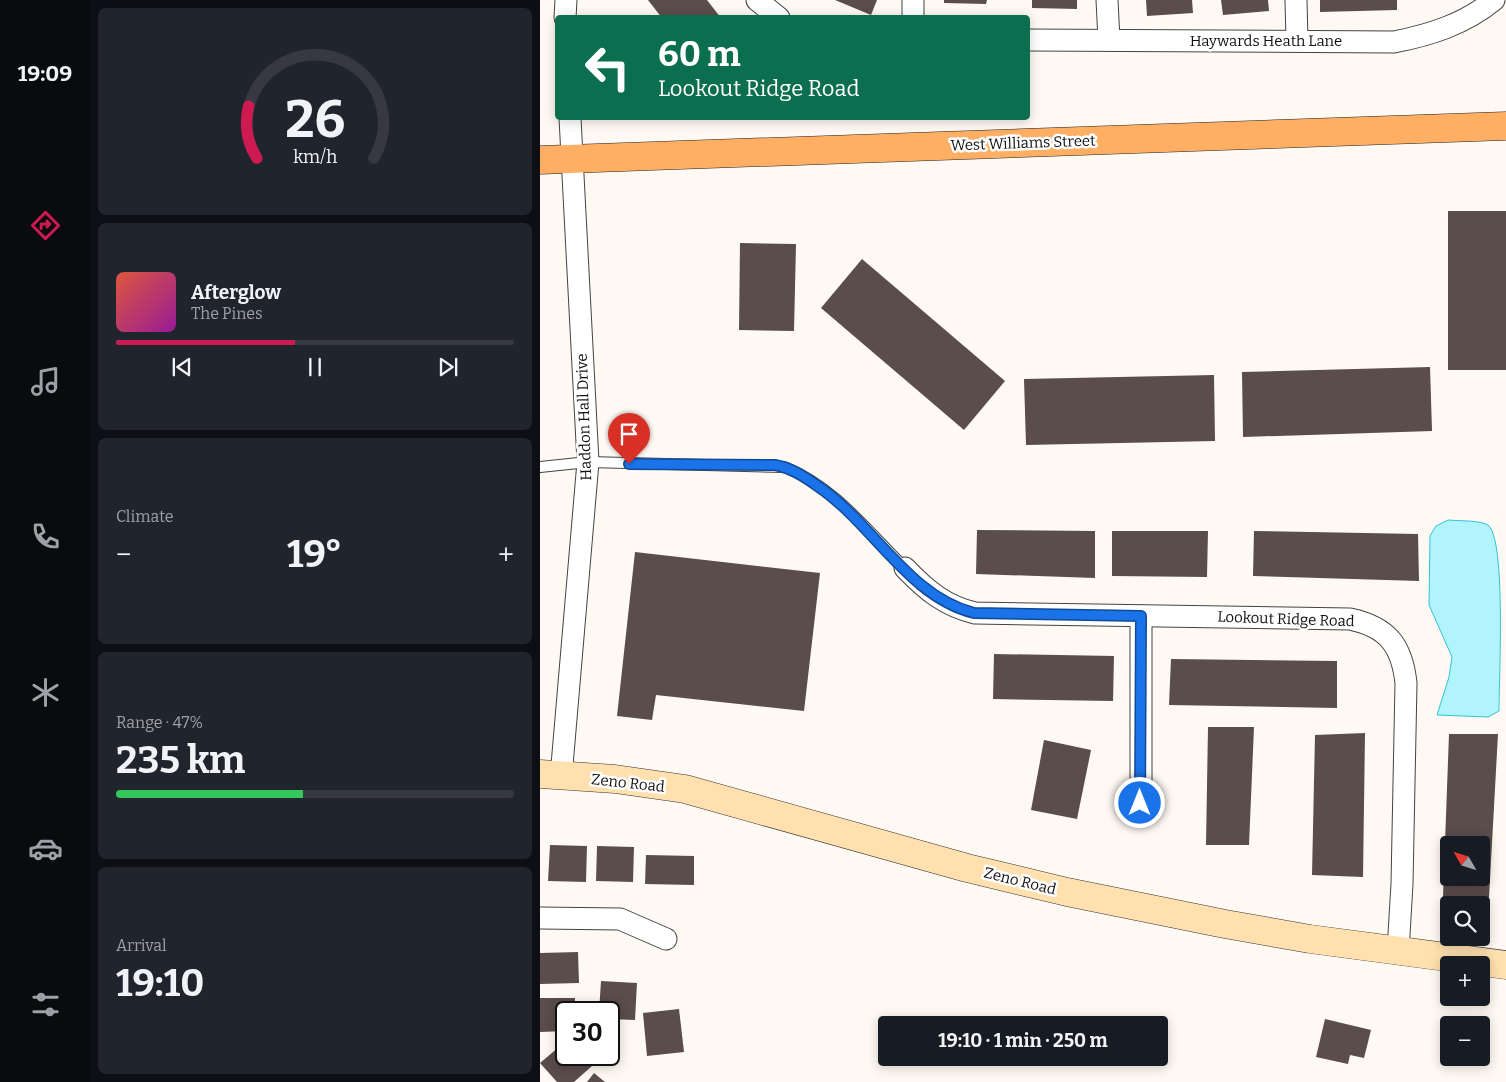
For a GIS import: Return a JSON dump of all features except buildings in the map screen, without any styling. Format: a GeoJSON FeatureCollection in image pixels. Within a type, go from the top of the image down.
{"type":"FeatureCollection","features":[{"type":"Feature","properties":{"kind":"main road","name":"West Williams Street"},"geometry":{"type":"LineString","coordinates":[[540,160],[1506,126]]}},
{"type":"Feature","properties":{"kind":"street"},"geometry":{"type":"LineString","coordinates":[[565,15],[566,0]]}},
{"type":"Feature","properties":{"kind":"street"},"geometry":{"type":"LineString","coordinates":[[757,0],[775,15]]}},
{"type":"Feature","properties":{"kind":"street"},"geometry":{"type":"LineString","coordinates":[[913,0],[913,15]]}},
{"type":"Feature","properties":{"kind":"street"},"geometry":{"type":"LineString","coordinates":[[1107,0],[1109,40]]}},
{"type":"Feature","properties":{"kind":"street"},"geometry":{"type":"LineString","coordinates":[[1296,0],[1297,41]]}},
{"type":"Feature","properties":{"kind":"street","name":"Haywards Heath Lane"},"geometry":{"type":"LineString","coordinates":[[1030,40],[1394,42],[1440,31],[1461,21],[1494,0]]}},
{"type":"Feature","properties":{"kind":"street","name":"Haddon Hall Drive"},"geometry":{"type":"LineString","coordinates":[[550,776],[588,462],[570,120]]}},
{"type":"Feature","properties":{"kind":"street","name":"Lookout Ridge Road"},"geometry":{"type":"LineString","coordinates":[[905,568],[931,593],[946,604],[974,613],[1350,619],[1373,626],[1396,645],[1402,657],[1406,683],[1402,884],[1398,951]]}},
{"type":"Feature","properties":{"kind":"street"},"geometry":{"type":"LineString","coordinates":[[1140,803],[1141,616]]}},
{"type":"Feature","properties":{"kind":"street","name":"Zeno Road"},"geometry":{"type":"LineString","coordinates":[[550,776],[615,779],[685,789],[867,842],[1067,892],[1291,936],[1506,965]]}},
{"type":"Feature","properties":{"kind":"street"},"geometry":{"type":"LineString","coordinates":[[540,918],[620,919],[666,939]]}},
{"type":"Feature","properties":{"kind":"lane"},"geometry":{"type":"LineString","coordinates":[[540,467],[588,462],[784,467],[810,480],[845,507],[905,568]]}},
{"type":"Feature","properties":{"kind":"water"},"geometry":{"type":"Polygon","coordinates":[[[1448,520],[1486,524],[1489,526],[1494,538],[1500,584],[1499,711],[1488,717],[1437,715],[1449,677],[1452,657],[1429,605],[1430,536],[1436,526],[1448,520]]]}},
{"type":"Feature","properties":{"kind":"route"},"geometry":{"type":"LineString","coordinates":[[629,464],[775,465],[792,470],[810,480],[845,507],[916,580],[946,604],[958,609],[974,613],[1141,616],[1140,803]]}}]}
